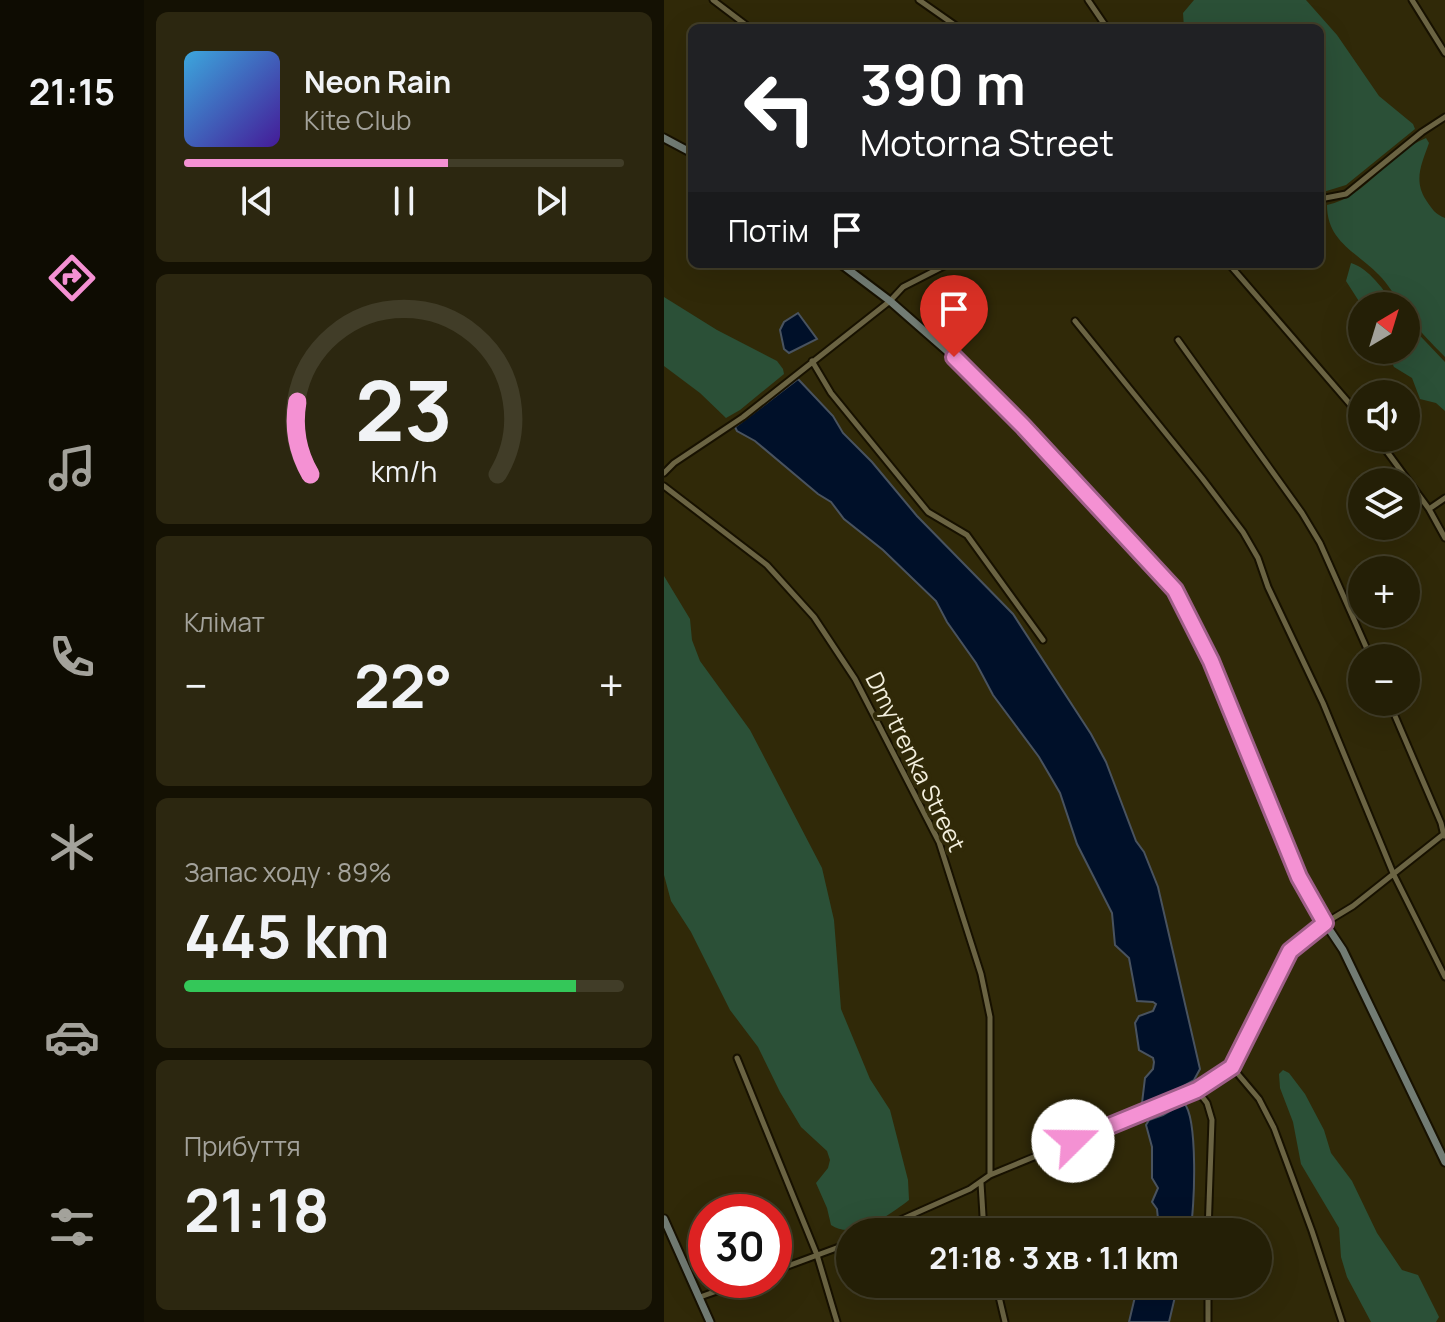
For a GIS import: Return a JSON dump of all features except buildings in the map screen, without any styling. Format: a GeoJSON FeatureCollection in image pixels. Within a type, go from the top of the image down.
{"type":"FeatureCollection","features":[{"type":"Feature","properties":{"kind":"street"},"geometry":{"type":"LineString","coordinates":[[713,0],[745,24]]}},
{"type":"Feature","properties":{"kind":"street"},"geometry":{"type":"LineString","coordinates":[[919,0],[953,24]]}},
{"type":"Feature","properties":{"kind":"street"},"geometry":{"type":"LineString","coordinates":[[1088,0],[1104,24]]}},
{"type":"Feature","properties":{"kind":"street"},"geometry":{"type":"LineString","coordinates":[[1412,0],[1445,53]]}},
{"type":"Feature","properties":{"kind":"street"},"geometry":{"type":"LineString","coordinates":[[1324,198],[1346,194],[1445,117]]}},
{"type":"Feature","properties":{"kind":"street"},"geometry":{"type":"LineString","coordinates":[[664,138],[688,151]]}},
{"type":"Feature","properties":{"kind":"street"},"geometry":{"type":"LineString","coordinates":[[846,268],[890,301],[954,357],[1023,426],[1175,590],[1211,661],[1304,888],[1343,950],[1445,1162]]}},
{"type":"Feature","properties":{"kind":"street"},"geometry":{"type":"LineString","coordinates":[[664,473],[743,417],[890,301],[903,287],[940,268]]}},
{"type":"Feature","properties":{"kind":"street"},"geometry":{"type":"LineString","coordinates":[[1232,268],[1348,402]]}},
{"type":"Feature","properties":{"kind":"street"},"geometry":{"type":"LineString","coordinates":[[1075,321],[1202,478],[1251,545],[1323,703],[1393,873],[1445,977]]}},
{"type":"Feature","properties":{"kind":"street"},"geometry":{"type":"LineString","coordinates":[[1178,340],[1302,513],[1320,543],[1365,644]]}},
{"type":"Feature","properties":{"kind":"street"},"geometry":{"type":"LineString","coordinates":[[812,361],[831,393],[928,512],[967,535],[1043,640]]}},
{"type":"Feature","properties":{"kind":"street"},"geometry":{"type":"LineString","coordinates":[[1387,452],[1429,509],[1445,538]]}},
{"type":"Feature","properties":{"kind":"street","name":"Dmytrenka Street"},"geometry":{"type":"LineString","coordinates":[[664,486],[767,565],[814,617],[855,679],[939,842],[981,974],[990,1017],[990,1175]]}},
{"type":"Feature","properties":{"kind":"street"},"geometry":{"type":"LineString","coordinates":[[1429,509],[1445,498]]}},
{"type":"Feature","properties":{"kind":"street"},"geometry":{"type":"LineString","coordinates":[[904,1218],[981,1183],[990,1175],[1197,1090],[1232,1067],[1290,951],[1444,835],[1395,716]]}},
{"type":"Feature","properties":{"kind":"street"},"geometry":{"type":"LineString","coordinates":[[737,1058],[817,1255],[837,1322]]}},
{"type":"Feature","properties":{"kind":"street"},"geometry":{"type":"LineString","coordinates":[[1232,1067],[1259,1099],[1274,1128],[1342,1322]]}},
{"type":"Feature","properties":{"kind":"street"},"geometry":{"type":"LineString","coordinates":[[1197,1090],[1207,1103],[1212,1120],[1208,1218]]}},
{"type":"Feature","properties":{"kind":"street"},"geometry":{"type":"LineString","coordinates":[[981,1183],[983,1218]]}},
{"type":"Feature","properties":{"kind":"street"},"geometry":{"type":"LineString","coordinates":[[664,1219],[688,1271]]}},
{"type":"Feature","properties":{"kind":"street"},"geometry":{"type":"LineString","coordinates":[[792,1264],[836,1248]]}},
{"type":"Feature","properties":{"kind":"street"},"geometry":{"type":"LineString","coordinates":[[700,1298],[710,1322]]}},
{"type":"Feature","properties":{"kind":"street"},"geometry":{"type":"LineString","coordinates":[[999,1298],[1005,1322]]}},
{"type":"Feature","properties":{"kind":"street"},"geometry":{"type":"LineString","coordinates":[[1208,1298],[1208,1322]]}},
{"type":"Feature","properties":{"kind":"green space"},"geometry":{"type":"Polygon","coordinates":[[[1194,0],[1306,0],[1337,35],[1379,96],[1415,129],[1346,185],[1324,192],[1324,24],[1184,24],[1183,13],[1194,0]]]}},
{"type":"Feature","properties":{"kind":"green space"},"geometry":{"type":"Polygon","coordinates":[[[1426,138],[1429,143],[1420,172],[1420,185],[1432,209],[1445,218],[1445,357],[1420,329],[1420,292],[1392,292],[1338,237],[1328,218],[1327,205],[1354,193],[1426,138]]]}},
{"type":"Feature","properties":{"kind":"green space"},"geometry":{"type":"Polygon","coordinates":[[[1351,263],[1370,275],[1385,292],[1353,292],[1346,281],[1351,263]]]}},
{"type":"Feature","properties":{"kind":"green space"},"geometry":{"type":"Polygon","coordinates":[[[664,297],[717,330],[777,361],[784,374],[726,418],[700,393],[664,366],[664,297]]]}},
{"type":"Feature","properties":{"kind":"green space"},"geometry":{"type":"Polygon","coordinates":[[[1420,336],[1445,362],[1445,411],[1436,403],[1420,399],[1420,380],[1413,380],[1393,364],[1420,364],[1420,336]]]}},
{"type":"Feature","properties":{"kind":"green space"},"geometry":{"type":"Polygon","coordinates":[[[664,576],[690,619],[692,640],[700,661],[750,730],[822,868],[834,920],[841,1009],[870,1079],[890,1110],[908,1180],[909,1200],[882,1218],[836,1218],[836,1227],[831,1225],[816,1183],[828,1168],[830,1160],[827,1151],[801,1127],[758,1047],[730,1010],[691,932],[671,901],[664,875],[664,576]]]}},
{"type":"Feature","properties":{"kind":"green space"},"geometry":{"type":"Polygon","coordinates":[[[1283,1070],[1305,1094],[1324,1130],[1331,1153],[1352,1181],[1377,1233],[1402,1270],[1418,1275],[1439,1317],[1436,1322],[1371,1322],[1347,1277],[1341,1257],[1339,1228],[1301,1164],[1293,1122],[1280,1088],[1279,1074],[1283,1070]]]}},
{"type":"Feature","properties":{"kind":"water"},"geometry":{"type":"Polygon","coordinates":[[[798,313],[817,339],[789,353],[784,349],[780,330],[784,322],[798,313]]]}},
{"type":"Feature","properties":{"kind":"water"},"geometry":{"type":"Polygon","coordinates":[[[798,379],[917,516],[1013,614],[1106,762],[1136,841],[1144,852],[1158,887],[1200,1069],[1194,1080],[1149,1105],[1142,1103],[1145,1078],[1153,1069],[1154,1062],[1153,1058],[1139,1050],[1135,1023],[1139,1016],[1153,1011],[1156,1004],[1137,1001],[1129,958],[1115,945],[1112,913],[1077,844],[1060,793],[1039,757],[993,695],[936,601],[883,550],[844,519],[831,502],[735,427],[798,379]]]}},
{"type":"Feature","properties":{"kind":"water"},"geometry":{"type":"Polygon","coordinates":[[[1184,1103],[1192,1126],[1192,1218],[1158,1218],[1152,1202],[1158,1188],[1152,1178],[1152,1147],[1146,1125],[1149,1120],[1184,1103]]]}},
{"type":"Feature","properties":{"kind":"water"},"geometry":{"type":"Polygon","coordinates":[[[1135,1298],[1175,1298],[1169,1322],[1129,1322],[1135,1298]]]}},
{"type":"Feature","properties":{"kind":"route"},"geometry":{"type":"LineString","coordinates":[[954,357],[1155,565],[1175,590],[1211,661],[1299,877],[1325,923],[1290,951],[1232,1067],[1197,1090],[1073,1141]]}}]}
